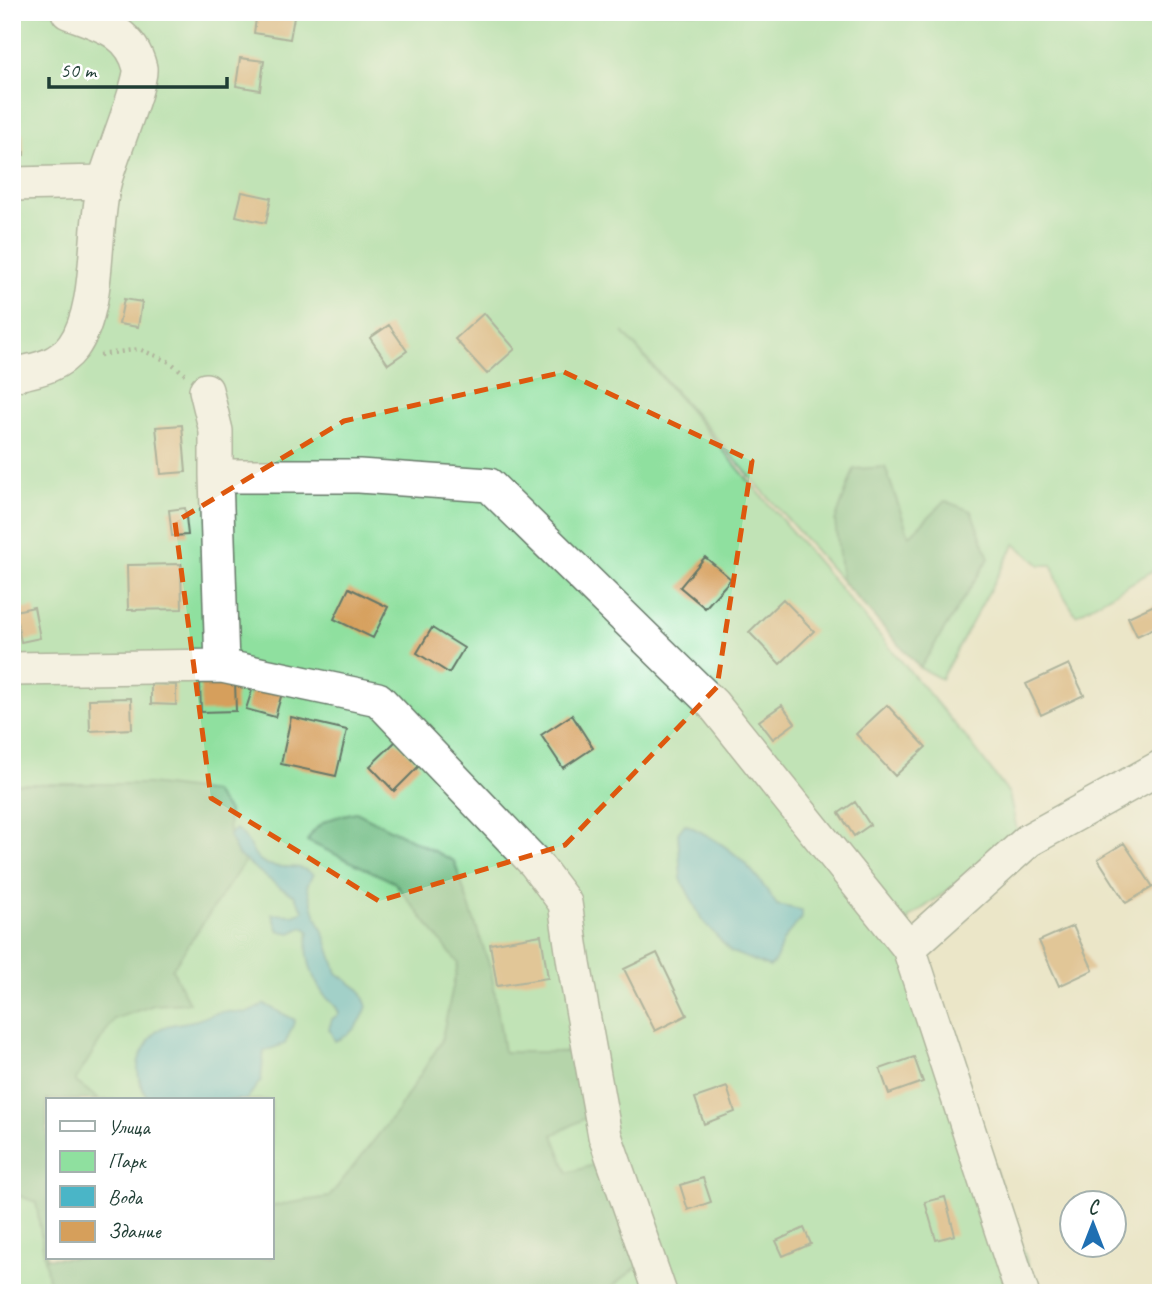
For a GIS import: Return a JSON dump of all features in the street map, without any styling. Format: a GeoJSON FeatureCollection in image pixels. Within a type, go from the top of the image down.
{"type":"FeatureCollection","features":[{"type":"Feature","properties":{"kind":"street"},"geometry":{"type":"LineString","coordinates":[[12,375],[51,366],[73,348],[87,321],[104,182],[142,72],[133,48],[112,29],[68,12]]}},
{"type":"Feature","properties":{"kind":"street"},"geometry":{"type":"LineString","coordinates":[[12,184],[104,182]]}},
{"type":"Feature","properties":{"kind":"street"},"geometry":{"type":"LineString","coordinates":[[206,390],[216,431],[222,666]]}},
{"type":"Feature","properties":{"kind":"street"},"geometry":{"type":"LineString","coordinates":[[216,476],[359,476],[489,485],[713,704],[909,948],[1022,1293]]}},
{"type":"Feature","properties":{"kind":"street"},"geometry":{"type":"LineString","coordinates":[[12,669],[222,666],[378,699],[535,863],[565,902],[605,1136],[660,1293]]}},
{"type":"Feature","properties":{"kind":"street"},"geometry":{"type":"LineString","coordinates":[[909,948],[1030,840],[1161,767]]}},
{"type":"Feature","properties":{"kind":"path"},"geometry":{"type":"LineString","coordinates":[[51,366],[139,349],[170,362],[206,390]]}},
{"type":"Feature","properties":{"kind":"highlighted area"},"geometry":{"type":"Polygon","coordinates":[[[564,372],[752,461],[717,687],[565,845],[379,901],[211,798],[175,522],[344,421],[564,372]]]}},
{"type":"Feature","properties":{"kind":"green space"},"geometry":{"type":"Polygon","coordinates":[[[12,12],[1161,12],[1161,566],[1076,615],[1061,591],[1052,565],[1040,565],[1015,544],[941,679],[920,668],[989,558],[909,536],[885,467],[840,555],[842,581],[623,332],[969,741],[1009,794],[1019,839],[908,919],[1038,1293],[12,1293],[12,12]]]}},
{"type":"Feature","properties":{"kind":"green space"},"geometry":{"type":"Polygon","coordinates":[[[885,467],[909,536],[945,501],[971,511],[989,558],[920,668],[842,581],[835,521],[854,469],[885,467]]]}},
{"type":"Feature","properties":{"kind":"green space"},"geometry":{"type":"Polygon","coordinates":[[[14,784],[149,784],[213,792],[228,811],[229,836],[238,855],[245,861],[172,969],[189,1003],[154,1005],[114,1019],[75,1081],[97,1098],[46,1098],[46,1260],[273,1260],[273,1206],[329,1197],[398,1110],[441,1042],[458,963],[394,882],[307,841],[322,824],[356,812],[454,861],[491,970],[504,1052],[603,1052],[605,1108],[553,1135],[568,1173],[609,1160],[650,1208],[657,1251],[604,1293],[50,1293],[36,1202],[12,1193],[14,784]]]}},
{"type":"Feature","properties":{"kind":"water"},"geometry":{"type":"Polygon","coordinates":[[[685,824],[715,840],[738,857],[757,877],[777,905],[802,910],[802,918],[785,938],[770,967],[731,952],[702,920],[681,879],[678,833],[685,824]]]}},
{"type":"Feature","properties":{"kind":"water"},"geometry":{"type":"Polygon","coordinates":[[[235,829],[244,836],[255,855],[264,863],[277,867],[300,868],[313,874],[307,886],[337,973],[360,990],[367,1006],[355,1028],[335,1041],[329,1029],[332,1019],[339,1014],[322,992],[311,970],[307,946],[309,931],[303,927],[291,933],[279,931],[272,914],[293,915],[304,911],[294,895],[279,887],[238,855],[229,836],[235,829]]]}},
{"type":"Feature","properties":{"kind":"water"},"geometry":{"type":"Polygon","coordinates":[[[264,1004],[295,1020],[285,1044],[264,1051],[261,1080],[248,1098],[148,1098],[141,1084],[138,1066],[147,1043],[158,1030],[217,1013],[248,1012],[264,1004]]]}},
{"type":"Feature","properties":{"kind":"building"},"geometry":{"type":"Polygon","coordinates":[[[257,12],[295,12],[290,39],[254,33],[257,12]]]}},
{"type":"Feature","properties":{"kind":"building"},"geometry":{"type":"Polygon","coordinates":[[[240,58],[264,61],[260,90],[236,86],[240,58]]]}},
{"type":"Feature","properties":{"kind":"building"},"geometry":{"type":"Polygon","coordinates":[[[23,133],[24,155],[12,156],[12,134],[23,133]]]}},
{"type":"Feature","properties":{"kind":"building"},"geometry":{"type":"Polygon","coordinates":[[[242,192],[271,198],[266,223],[236,216],[242,192]]]}},
{"type":"Feature","properties":{"kind":"building"},"geometry":{"type":"Polygon","coordinates":[[[124,299],[142,302],[138,327],[119,324],[124,299]]]}},
{"type":"Feature","properties":{"kind":"building"},"geometry":{"type":"Polygon","coordinates":[[[484,313],[515,349],[487,374],[455,339],[484,313]]]}},
{"type":"Feature","properties":{"kind":"building"},"geometry":{"type":"Polygon","coordinates":[[[389,325],[407,351],[388,364],[370,338],[389,325]]]}},
{"type":"Feature","properties":{"kind":"building"},"geometry":{"type":"Polygon","coordinates":[[[182,425],[186,472],[161,474],[156,427],[182,425]]]}},
{"type":"Feature","properties":{"kind":"building"},"geometry":{"type":"Polygon","coordinates":[[[185,508],[188,535],[172,536],[169,510],[185,508]]]}},
{"type":"Feature","properties":{"kind":"building"},"geometry":{"type":"Polygon","coordinates":[[[705,557],[731,579],[705,608],[680,587],[705,557]]]}},
{"type":"Feature","properties":{"kind":"building"},"geometry":{"type":"Polygon","coordinates":[[[181,564],[182,609],[128,610],[127,565],[181,564]]]}},
{"type":"Feature","properties":{"kind":"building"},"geometry":{"type":"Polygon","coordinates":[[[349,588],[388,607],[373,638],[334,619],[349,588]]]}},
{"type":"Feature","properties":{"kind":"building"},"geometry":{"type":"Polygon","coordinates":[[[783,599],[814,631],[780,664],[749,632],[783,599]]]}},
{"type":"Feature","properties":{"kind":"building"},"geometry":{"type":"Polygon","coordinates":[[[1161,602],[1161,625],[1137,636],[1128,617],[1161,602]]]}},
{"type":"Feature","properties":{"kind":"building"},"geometry":{"type":"Polygon","coordinates":[[[34,607],[40,638],[21,642],[15,611],[34,607]]]}},
{"type":"Feature","properties":{"kind":"building"},"geometry":{"type":"Polygon","coordinates":[[[432,628],[464,648],[449,673],[417,653],[432,628]]]}},
{"type":"Feature","properties":{"kind":"building"},"geometry":{"type":"Polygon","coordinates":[[[1069,664],[1084,695],[1041,715],[1026,684],[1069,664]]]}},
{"type":"Feature","properties":{"kind":"building"},"geometry":{"type":"Polygon","coordinates":[[[255,681],[283,690],[275,717],[246,709],[255,681]]]}},
{"type":"Feature","properties":{"kind":"building"},"geometry":{"type":"Polygon","coordinates":[[[235,682],[236,711],[201,712],[200,683],[235,682]]]}},
{"type":"Feature","properties":{"kind":"building"},"geometry":{"type":"Polygon","coordinates":[[[151,684],[176,685],[176,705],[151,704],[151,684]]]}},
{"type":"Feature","properties":{"kind":"building"},"geometry":{"type":"Polygon","coordinates":[[[131,698],[132,729],[90,731],[89,699],[131,698]]]}},
{"type":"Feature","properties":{"kind":"building"},"geometry":{"type":"Polygon","coordinates":[[[782,705],[795,723],[773,739],[759,721],[782,705]]]}},
{"type":"Feature","properties":{"kind":"building"},"geometry":{"type":"Polygon","coordinates":[[[887,705],[926,747],[895,776],[856,734],[887,705]]]}},
{"type":"Feature","properties":{"kind":"building"},"geometry":{"type":"Polygon","coordinates":[[[572,715],[593,748],[563,768],[541,735],[572,715]]]}},
{"type":"Feature","properties":{"kind":"building"},"geometry":{"type":"Polygon","coordinates":[[[291,717],[347,730],[336,776],[281,764],[291,717]]]}},
{"type":"Feature","properties":{"kind":"building"},"geometry":{"type":"Polygon","coordinates":[[[396,741],[420,765],[394,791],[370,766],[396,741]]]}},
{"type":"Feature","properties":{"kind":"building"},"geometry":{"type":"Polygon","coordinates":[[[855,802],[870,825],[854,836],[839,813],[855,802]]]}},
{"type":"Feature","properties":{"kind":"building"},"geometry":{"type":"Polygon","coordinates":[[[1124,843],[1153,887],[1126,903],[1098,859],[1124,843]]]}},
{"type":"Feature","properties":{"kind":"building"},"geometry":{"type":"Polygon","coordinates":[[[1073,926],[1093,970],[1059,986],[1039,941],[1073,926]]]}},
{"type":"Feature","properties":{"kind":"building"},"geometry":{"type":"Polygon","coordinates":[[[541,935],[548,978],[497,986],[490,944],[541,935]]]}},
{"type":"Feature","properties":{"kind":"building"},"geometry":{"type":"Polygon","coordinates":[[[657,953],[687,1015],[655,1031],[624,969],[657,953]]]}},
{"type":"Feature","properties":{"kind":"building"},"geometry":{"type":"Polygon","coordinates":[[[914,1057],[923,1082],[889,1094],[880,1069],[914,1057]]]}},
{"type":"Feature","properties":{"kind":"building"},"geometry":{"type":"Polygon","coordinates":[[[727,1087],[735,1112],[704,1124],[695,1098],[727,1087]]]}},
{"type":"Feature","properties":{"kind":"building"},"geometry":{"type":"Polygon","coordinates":[[[703,1178],[711,1202],[688,1210],[680,1185],[703,1178]]]}},
{"type":"Feature","properties":{"kind":"building"},"geometry":{"type":"Polygon","coordinates":[[[945,1197],[955,1235],[936,1240],[925,1202],[945,1197]]]}},
{"type":"Feature","properties":{"kind":"building"},"geometry":{"type":"Polygon","coordinates":[[[804,1228],[811,1244],[783,1256],[776,1241],[804,1228]]]}}]}
